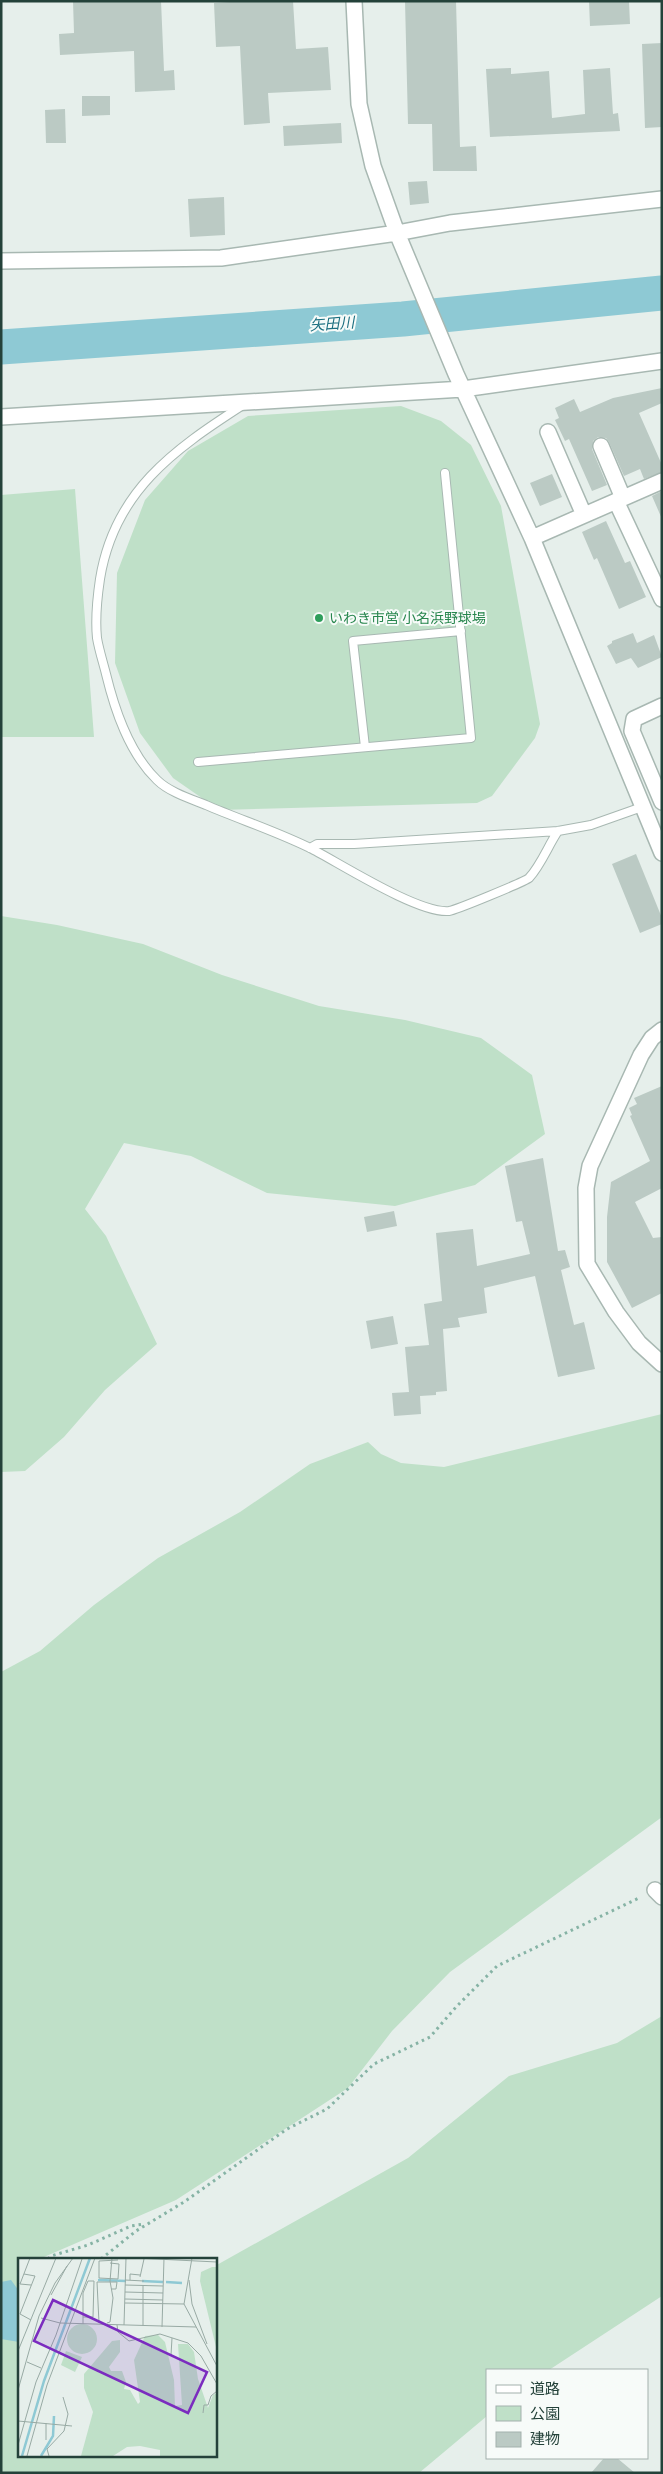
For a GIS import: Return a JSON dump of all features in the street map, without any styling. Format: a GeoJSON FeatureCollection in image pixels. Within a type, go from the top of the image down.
{"type":"FeatureCollection","features":[{"type":"Feature","properties":{"kind":"street"},"geometry":{"type":"LineString","coordinates":[[354,1],[359,104],[373,166],[397,233],[456,374],[532,538],[662,852]]}},
{"type":"Feature","properties":{"kind":"street"},"geometry":{"type":"LineString","coordinates":[[1,261],[220,258],[450,224],[662,199]]}},
{"type":"Feature","properties":{"kind":"street"},"geometry":{"type":"LineString","coordinates":[[1,417],[463,389],[662,361]]}},
{"type":"Feature","properties":{"kind":"street"},"geometry":{"type":"LineString","coordinates":[[548,432],[584,515]]}},
{"type":"Feature","properties":{"kind":"street"},"geometry":{"type":"LineString","coordinates":[[601,446],[620,499],[662,599]]}},
{"type":"Feature","properties":{"kind":"street"},"geometry":{"type":"LineString","coordinates":[[532,538],[662,481]]}},
{"type":"Feature","properties":{"kind":"street"},"geometry":{"type":"LineString","coordinates":[[662,706],[634,718],[632,731],[662,802]]}},
{"type":"Feature","properties":{"kind":"street"},"geometry":{"type":"LineString","coordinates":[[662,1030],[647,1045],[590,1166],[586,1188],[587,1264],[616,1312],[639,1343],[662,1364]]}},
{"type":"Feature","properties":{"kind":"lane"},"geometry":{"type":"LineString","coordinates":[[249,402],[189,440],[168,457],[137,490],[120,515],[106,546],[96,605],[98,639],[114,706],[142,762],[158,782],[186,797],[310,848],[414,903],[441,911],[451,911],[527,880],[558,831]]}},
{"type":"Feature","properties":{"kind":"lane"},"geometry":{"type":"LineString","coordinates":[[198,762],[471,738],[445,474]]}},
{"type":"Feature","properties":{"kind":"lane"},"geometry":{"type":"LineString","coordinates":[[366,747],[353,641],[461,632]]}},
{"type":"Feature","properties":{"kind":"lane"},"geometry":{"type":"LineString","coordinates":[[310,848],[317,844],[354,844],[558,831],[591,825],[642,807]]}},
{"type":"Feature","properties":{"kind":"path"},"geometry":{"type":"LineString","coordinates":[[101,2258],[112,2248],[184,2202],[287,2129],[328,2109],[374,2064],[430,2037],[456,2007],[497,1966],[658,1893]]}},
{"type":"Feature","properties":{"kind":"path"},"geometry":{"type":"LineString","coordinates":[[49,2258],[88,2245],[131,2226],[147,2224]]}},
{"type":"Feature","properties":{"kind":"green space","name":"いわき市営 小名浜野球場"},"geometry":{"type":"Polygon","coordinates":[[[401,406],[441,421],[471,445],[501,506],[540,724],[535,738],[492,796],[477,803],[219,810],[173,778],[140,733],[115,663],[117,573],[145,500],[188,451],[248,416],[401,406]]]}},
{"type":"Feature","properties":{"kind":"green space"},"geometry":{"type":"Polygon","coordinates":[[[75,489],[94,737],[1,737],[1,495],[75,489]]]}},
{"type":"Feature","properties":{"kind":"green space"},"geometry":{"type":"Polygon","coordinates":[[[1,916],[57,925],[143,944],[222,975],[319,1006],[405,1020],[481,1038],[532,1075],[545,1134],[475,1185],[395,1206],[267,1193],[191,1156],[124,1143],[85,1209],[106,1236],[157,1344],[105,1390],[64,1437],[25,1471],[1,1472],[1,916]]]}},
{"type":"Feature","properties":{"kind":"green space"},"geometry":{"type":"Polygon","coordinates":[[[662,1414],[662,1817],[450,1972],[392,2031],[348,2088],[176,2200],[44,2257],[19,2257],[18,2456],[216,2456],[216,2265],[408,2158],[509,2076],[617,2043],[662,2016],[662,2296],[551,2369],[486,2369],[486,2417],[419,2473],[1,2473],[1,1672],[40,1651],[94,1605],[158,1558],[240,1512],[310,1464],[368,1442],[381,1454],[401,1463],[444,1467],[662,1414]]]}},
{"type":"Feature","properties":{"kind":"water"},"geometry":{"type":"Polygon","coordinates":[[[11,2280],[18,2290],[18,2342],[1,2339],[1,2282],[11,2280]]]}},
{"type":"Feature","properties":{"kind":"building"},"geometry":{"type":"Polygon","coordinates":[[[73,1],[161,1],[164,71],[174,70],[175,90],[135,92],[134,51],[60,55],[59,34],[74,33],[73,1]]]}},
{"type":"Feature","properties":{"kind":"building"},"geometry":{"type":"Polygon","coordinates":[[[293,1],[296,49],[328,47],[331,90],[268,93],[270,123],[244,125],[240,46],[216,47],[214,3],[293,1]]]}},
{"type":"Feature","properties":{"kind":"building"},"geometry":{"type":"Polygon","coordinates":[[[405,1],[456,1],[460,147],[476,146],[477,171],[433,171],[432,124],[408,124],[405,1]]]}},
{"type":"Feature","properties":{"kind":"building"},"geometry":{"type":"Polygon","coordinates":[[[589,1],[629,1],[630,24],[590,26],[589,1]]]}},
{"type":"Feature","properties":{"kind":"building"},"geometry":{"type":"Polygon","coordinates":[[[662,43],[662,127],[645,128],[642,44],[662,43]]]}},
{"type":"Feature","properties":{"kind":"building"},"geometry":{"type":"Polygon","coordinates":[[[511,68],[511,74],[549,71],[552,118],[585,114],[583,70],[610,68],[613,114],[618,113],[620,131],[490,137],[486,69],[511,68]]]}},
{"type":"Feature","properties":{"kind":"building"},"geometry":{"type":"Polygon","coordinates":[[[82,96],[110,96],[110,115],[82,116],[82,96]]]}},
{"type":"Feature","properties":{"kind":"building"},"geometry":{"type":"Polygon","coordinates":[[[65,109],[66,143],[46,143],[45,110],[65,109]]]}},
{"type":"Feature","properties":{"kind":"building"},"geometry":{"type":"Polygon","coordinates":[[[341,123],[342,143],[284,146],[283,126],[341,123]]]}},
{"type":"Feature","properties":{"kind":"building"},"geometry":{"type":"Polygon","coordinates":[[[427,181],[429,203],[410,205],[408,182],[427,181]]]}},
{"type":"Feature","properties":{"kind":"building"},"geometry":{"type":"Polygon","coordinates":[[[224,197],[225,235],[190,237],[188,199],[224,197]]]}},
{"type":"Feature","properties":{"kind":"building"},"geometry":{"type":"Polygon","coordinates":[[[662,388],[662,403],[639,413],[662,465],[662,472],[644,479],[640,469],[624,476],[609,442],[606,438],[598,437],[593,441],[592,449],[607,485],[592,491],[569,439],[565,441],[555,420],[559,418],[555,408],[574,399],[580,412],[613,398],[662,388]]]}},
{"type":"Feature","properties":{"kind":"building"},"geometry":{"type":"Polygon","coordinates":[[[552,474],[562,497],[540,506],[530,483],[552,474]]]}},
{"type":"Feature","properties":{"kind":"building"},"geometry":{"type":"Polygon","coordinates":[[[662,491],[662,519],[652,496],[662,491]]]}},
{"type":"Feature","properties":{"kind":"building"},"geometry":{"type":"Polygon","coordinates":[[[606,521],[625,563],[630,561],[646,597],[619,609],[597,558],[594,560],[582,532],[606,521]]]}},
{"type":"Feature","properties":{"kind":"building"},"geometry":{"type":"Polygon","coordinates":[[[633,633],[637,643],[654,635],[662,657],[638,668],[631,658],[616,664],[607,646],[612,641],[633,633]]]}},
{"type":"Feature","properties":{"kind":"building"},"geometry":{"type":"Polygon","coordinates":[[[636,854],[662,918],[662,924],[640,933],[612,864],[636,854]]]}},
{"type":"Feature","properties":{"kind":"building"},"geometry":{"type":"Polygon","coordinates":[[[662,1086],[662,1188],[635,1202],[653,1238],[662,1237],[662,1293],[632,1308],[607,1262],[607,1217],[611,1182],[650,1161],[630,1116],[632,1115],[629,1108],[637,1104],[634,1098],[662,1086]]]}},
{"type":"Feature","properties":{"kind":"building"},"geometry":{"type":"Polygon","coordinates":[[[543,1158],[558,1251],[565,1250],[570,1267],[561,1270],[574,1325],[584,1322],[595,1369],[558,1377],[535,1276],[484,1288],[487,1313],[458,1318],[460,1327],[443,1329],[447,1391],[436,1392],[436,1395],[420,1396],[421,1414],[394,1416],[392,1393],[409,1392],[405,1347],[429,1345],[424,1304],[442,1301],[436,1233],[473,1229],[477,1266],[530,1254],[522,1221],[516,1222],[505,1166],[543,1158]]]}},
{"type":"Feature","properties":{"kind":"building"},"geometry":{"type":"Polygon","coordinates":[[[394,1211],[397,1226],[367,1232],[364,1217],[394,1211]]]}},
{"type":"Feature","properties":{"kind":"building"},"geometry":{"type":"Polygon","coordinates":[[[393,1316],[398,1344],[371,1349],[366,1321],[393,1316]]]}},
{"type":"Feature","properties":{"kind":"building"},"geometry":{"type":"Polygon","coordinates":[[[603,2459],[618,2459],[635,2473],[591,2473],[603,2459]]]}},
{"type":"Feature","properties":{"kind":"waterway","name":"矢田川"},"geometry":{"type":"LineString","coordinates":[[1,347],[403,319],[662,293]]}},
{"type":"Feature","properties":{"kind":"place","name":"いわき市営 小名浜野球場"},"geometry":{"type":"Point","coordinates":[319,618]}}]}
